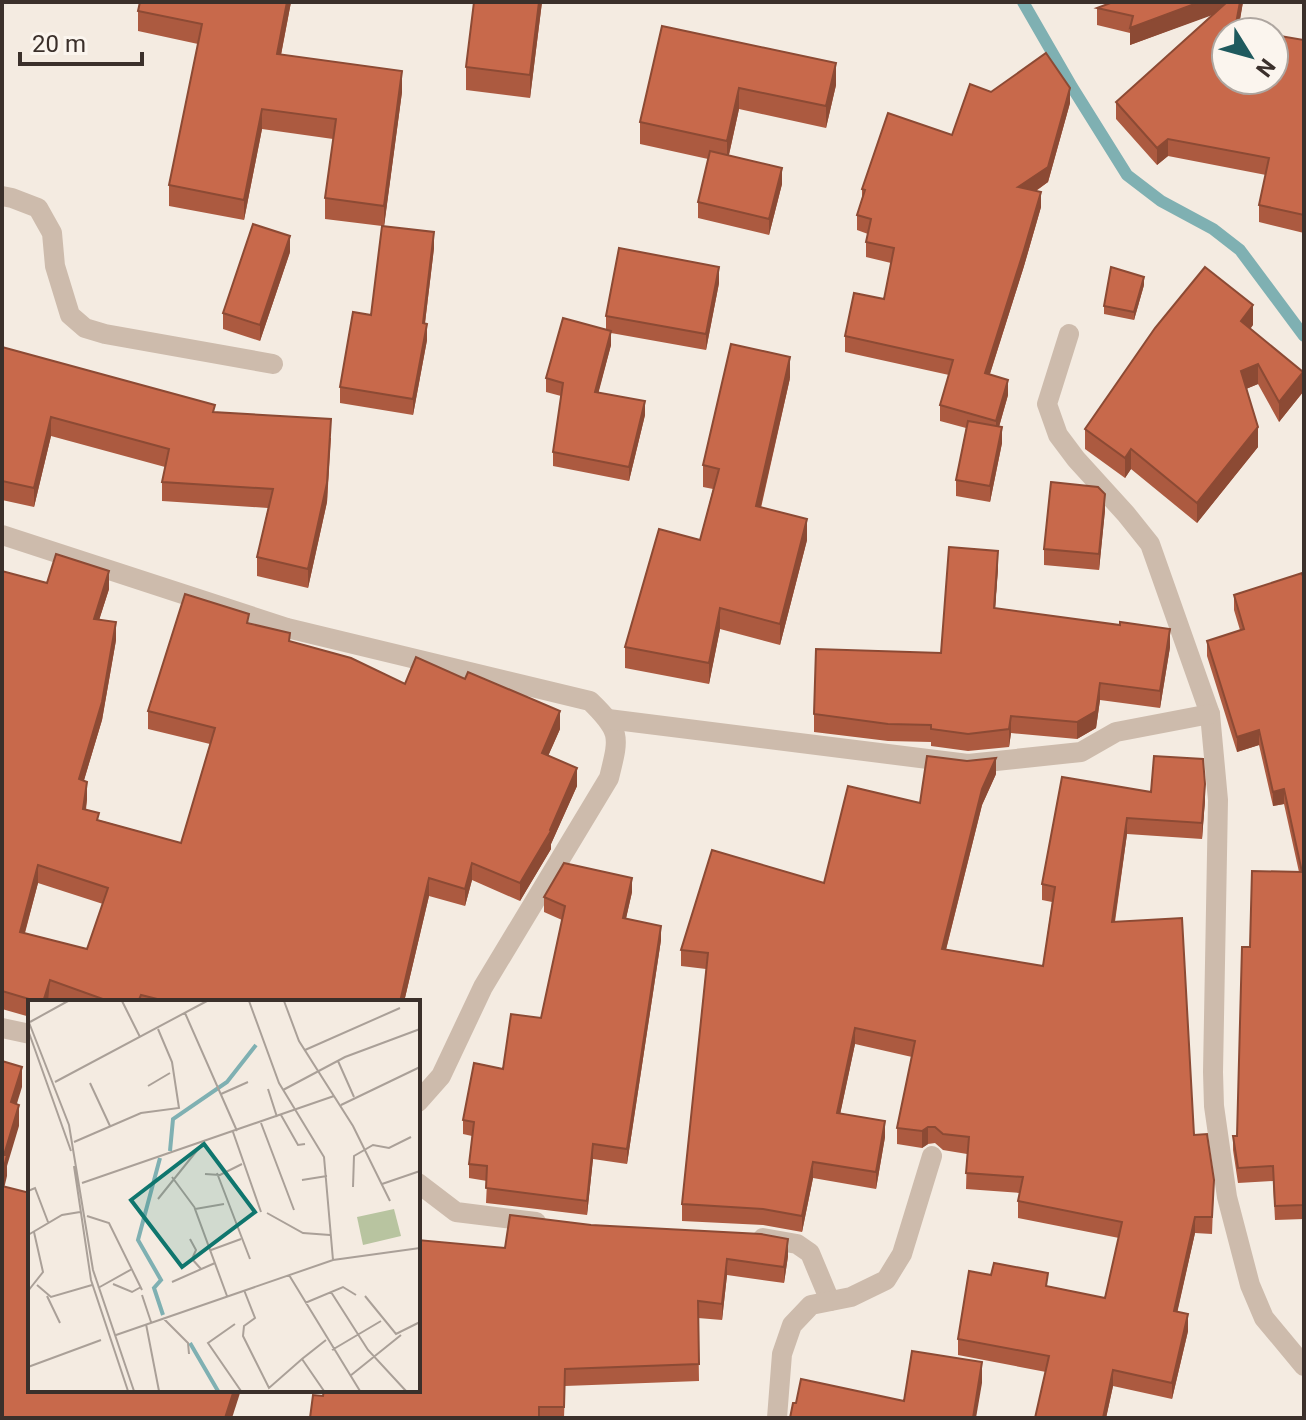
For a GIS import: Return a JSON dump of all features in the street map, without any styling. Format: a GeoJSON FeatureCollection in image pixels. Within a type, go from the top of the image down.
{"type":"FeatureCollection","features":[{"type":"Feature","properties":{"kind":"street"},"geometry":{"type":"LineString","coordinates":[[2,196],[38,208],[52,233],[55,266],[70,315],[85,328],[273,364]]}},
{"type":"Feature","properties":{"kind":"street"},"geometry":{"type":"LineString","coordinates":[[1069,334],[1047,404],[1058,435],[1150,544],[1210,714],[1218,800],[1213,1095],[1227,1197],[1250,1285],[1264,1318],[1304,1366]]}},
{"type":"Feature","properties":{"kind":"street"},"geometry":{"type":"LineString","coordinates":[[2,535],[287,628],[590,701],[608,719],[617,742],[609,778],[483,987],[441,1076],[420,1100]]}},
{"type":"Feature","properties":{"kind":"street"},"geometry":{"type":"LineString","coordinates":[[608,719],[968,764],[1081,752],[1116,732],[1210,714]]}},
{"type":"Feature","properties":{"kind":"street"},"geometry":{"type":"LineString","coordinates":[[2,1028],[28,1034]]}},
{"type":"Feature","properties":{"kind":"street"},"geometry":{"type":"LineString","coordinates":[[777,1418],[782,1354],[792,1325],[811,1305],[851,1297],[886,1280],[902,1254],[932,1156]]}},
{"type":"Feature","properties":{"kind":"street"},"geometry":{"type":"LineString","coordinates":[[420,1185],[456,1212],[562,1225]]}},
{"type":"Feature","properties":{"kind":"street"},"geometry":{"type":"LineString","coordinates":[[747,1238],[797,1244],[810,1253],[830,1301]]}},
{"type":"Feature","properties":{"kind":"building"},"geometry":{"type":"Polygon","coordinates":[[[140,2],[287,2],[277,54],[402,71],[384,206],[325,198],[336,119],[262,109],[244,200],[169,185],[202,24],[138,11],[140,2]]]}},
{"type":"Feature","properties":{"kind":"building"},"geometry":{"type":"Polygon","coordinates":[[[474,2],[539,2],[530,75],[466,67],[474,2]]]}},
{"type":"Feature","properties":{"kind":"building"},"geometry":{"type":"Polygon","coordinates":[[[1113,2],[1200,2],[1130,28],[1133,16],[1097,8],[1113,2]]]}},
{"type":"Feature","properties":{"kind":"building"},"geometry":{"type":"Polygon","coordinates":[[[1227,2],[1240,2],[1237,16],[1211,16],[1227,2]]]}},
{"type":"Feature","properties":{"kind":"building"},"geometry":{"type":"Polygon","coordinates":[[[1210,17],[1210,96],[1290,96],[1290,38],[1304,40],[1304,215],[1259,205],[1269,158],[1168,139],[1157,148],[1116,102],[1210,17]]]}},
{"type":"Feature","properties":{"kind":"building"},"geometry":{"type":"Polygon","coordinates":[[[662,26],[836,63],[826,106],[739,88],[727,141],[640,122],[662,26]]]}},
{"type":"Feature","properties":{"kind":"building"},"geometry":{"type":"Polygon","coordinates":[[[1046,53],[1070,88],[1048,167],[1018,187],[1041,192],[985,373],[1008,380],[996,421],[940,405],[953,360],[845,336],[854,293],[884,299],[894,248],[866,242],[871,219],[857,215],[865,190],[862,189],[888,113],[952,135],[970,84],[991,92],[1046,53]]]}},
{"type":"Feature","properties":{"kind":"building"},"geometry":{"type":"Polygon","coordinates":[[[710,151],[782,168],[769,219],[698,202],[710,151]]]}},
{"type":"Feature","properties":{"kind":"building"},"geometry":{"type":"Polygon","coordinates":[[[253,224],[290,236],[260,325],[223,313],[253,224]]]}},
{"type":"Feature","properties":{"kind":"building"},"geometry":{"type":"Polygon","coordinates":[[[382,226],[434,232],[423,323],[427,324],[413,399],[340,387],[353,312],[371,315],[382,226]]]}},
{"type":"Feature","properties":{"kind":"building"},"geometry":{"type":"Polygon","coordinates":[[[619,248],[719,267],[706,334],[606,316],[619,248]]]}},
{"type":"Feature","properties":{"kind":"building"},"geometry":{"type":"Polygon","coordinates":[[[1111,267],[1144,277],[1134,312],[1104,306],[1111,267]]]}},
{"type":"Feature","properties":{"kind":"building"},"geometry":{"type":"Polygon","coordinates":[[[1205,267],[1253,305],[1241,321],[1303,372],[1279,402],[1258,364],[1241,371],[1258,427],[1197,503],[1131,449],[1125,458],[1085,429],[1155,328],[1205,267]]]}},
{"type":"Feature","properties":{"kind":"building"},"geometry":{"type":"Polygon","coordinates":[[[563,318],[611,331],[595,392],[645,401],[629,467],[553,452],[563,383],[546,378],[563,318]]]}},
{"type":"Feature","properties":{"kind":"building"},"geometry":{"type":"Polygon","coordinates":[[[731,344],[790,357],[756,506],[807,519],[780,624],[720,608],[709,663],[625,647],[659,529],[700,540],[719,469],[703,465],[731,344]]]}},
{"type":"Feature","properties":{"kind":"building"},"geometry":{"type":"Polygon","coordinates":[[[2,347],[215,405],[213,412],[331,419],[327,483],[308,569],[257,557],[273,489],[162,482],[169,449],[51,417],[34,488],[2,481],[2,347]]]}},
{"type":"Feature","properties":{"kind":"building"},"geometry":{"type":"Polygon","coordinates":[[[968,421],[1002,427],[990,486],[956,480],[968,421]]]}},
{"type":"Feature","properties":{"kind":"building"},"geometry":{"type":"Polygon","coordinates":[[[1051,482],[1098,487],[1105,494],[1099,554],[1044,549],[1051,482]]]}},
{"type":"Feature","properties":{"kind":"building"},"geometry":{"type":"Polygon","coordinates":[[[949,547],[998,551],[994,608],[1170,629],[1160,691],[1100,683],[1096,711],[1077,722],[1011,716],[1009,729],[968,734],[931,729],[931,725],[888,724],[814,714],[816,649],[941,653],[949,547]]]}},
{"type":"Feature","properties":{"kind":"building"},"geometry":{"type":"Polygon","coordinates":[[[56,554],[109,571],[94,619],[116,622],[102,702],[79,779],[87,782],[83,809],[99,813],[97,820],[181,843],[215,728],[148,711],[185,594],[249,614],[247,623],[290,633],[289,641],[351,658],[405,684],[416,657],[465,679],[468,672],[560,711],[542,753],[577,768],[551,831],[520,883],[472,863],[465,889],[429,878],[400,1000],[161,1000],[141,995],[139,1000],[105,1000],[50,980],[44,1000],[32,1000],[2,991],[2,571],[47,583],[56,554]],[[38,865],[20,932],[87,949],[108,888],[38,865]]]}},
{"type":"Feature","properties":{"kind":"building"},"geometry":{"type":"Polygon","coordinates":[[[1302,573],[1304,1205],[1275,1206],[1273,1166],[1238,1168],[1233,1136],[1237,1136],[1242,947],[1250,947],[1252,871],[1302,872],[1284,789],[1273,792],[1259,730],[1237,737],[1207,641],[1244,629],[1234,595],[1302,573]]]}},
{"type":"Feature","properties":{"kind":"building"},"geometry":{"type":"Polygon","coordinates":[[[927,756],[967,761],[996,758],[982,789],[942,949],[1043,966],[1055,887],[1042,884],[1062,777],[1151,792],[1154,756],[1203,759],[1202,823],[1127,818],[1112,922],[1182,918],[1194,1135],[1207,1134],[1214,1180],[1212,1217],[1195,1217],[1174,1311],[1188,1314],[1172,1383],[1113,1370],[1103,1418],[1035,1418],[1049,1356],[958,1339],[969,1271],[991,1275],[994,1263],[1048,1273],[1046,1286],[1105,1298],[1122,1222],[1018,1201],[1023,1177],[966,1173],[969,1137],[943,1134],[935,1127],[922,1131],[897,1128],[915,1041],[855,1028],[837,1113],[885,1121],[876,1172],[813,1162],[802,1216],[763,1209],[682,1204],[708,953],[681,950],[712,850],[824,883],[848,786],[920,803],[927,756]]]}},
{"type":"Feature","properties":{"kind":"building"},"geometry":{"type":"Polygon","coordinates":[[[564,863],[632,878],[623,918],[661,926],[627,1149],[593,1144],[587,1201],[486,1188],[487,1166],[469,1164],[474,1122],[463,1120],[474,1063],[503,1069],[511,1014],[541,1018],[565,906],[544,897],[564,863]]]}},
{"type":"Feature","properties":{"kind":"building"},"geometry":{"type":"Polygon","coordinates":[[[2,1061],[22,1067],[11,1102],[19,1105],[4,1155],[7,1155],[2,1176],[2,1061]]]}},
{"type":"Feature","properties":{"kind":"building"},"geometry":{"type":"Polygon","coordinates":[[[2,1186],[28,1192],[28,1392],[233,1392],[225,1418],[2,1418],[2,1186]]]}},
{"type":"Feature","properties":{"kind":"building"},"geometry":{"type":"Polygon","coordinates":[[[510,1215],[591,1225],[761,1234],[788,1239],[784,1267],[727,1259],[722,1304],[698,1301],[699,1364],[565,1369],[564,1407],[539,1407],[539,1418],[310,1418],[313,1395],[323,1396],[324,1392],[420,1392],[420,1240],[505,1248],[510,1215]]]}},
{"type":"Feature","properties":{"kind":"building"},"geometry":{"type":"Polygon","coordinates":[[[912,1351],[982,1362],[973,1418],[790,1418],[801,1379],[904,1401],[912,1351]]]}},
{"type":"Feature","properties":{"kind":"waterway"},"geometry":{"type":"LineString","coordinates":[[1023,2],[1127,175],[1161,201],[1213,229],[1240,250],[1304,336]]}}]}
